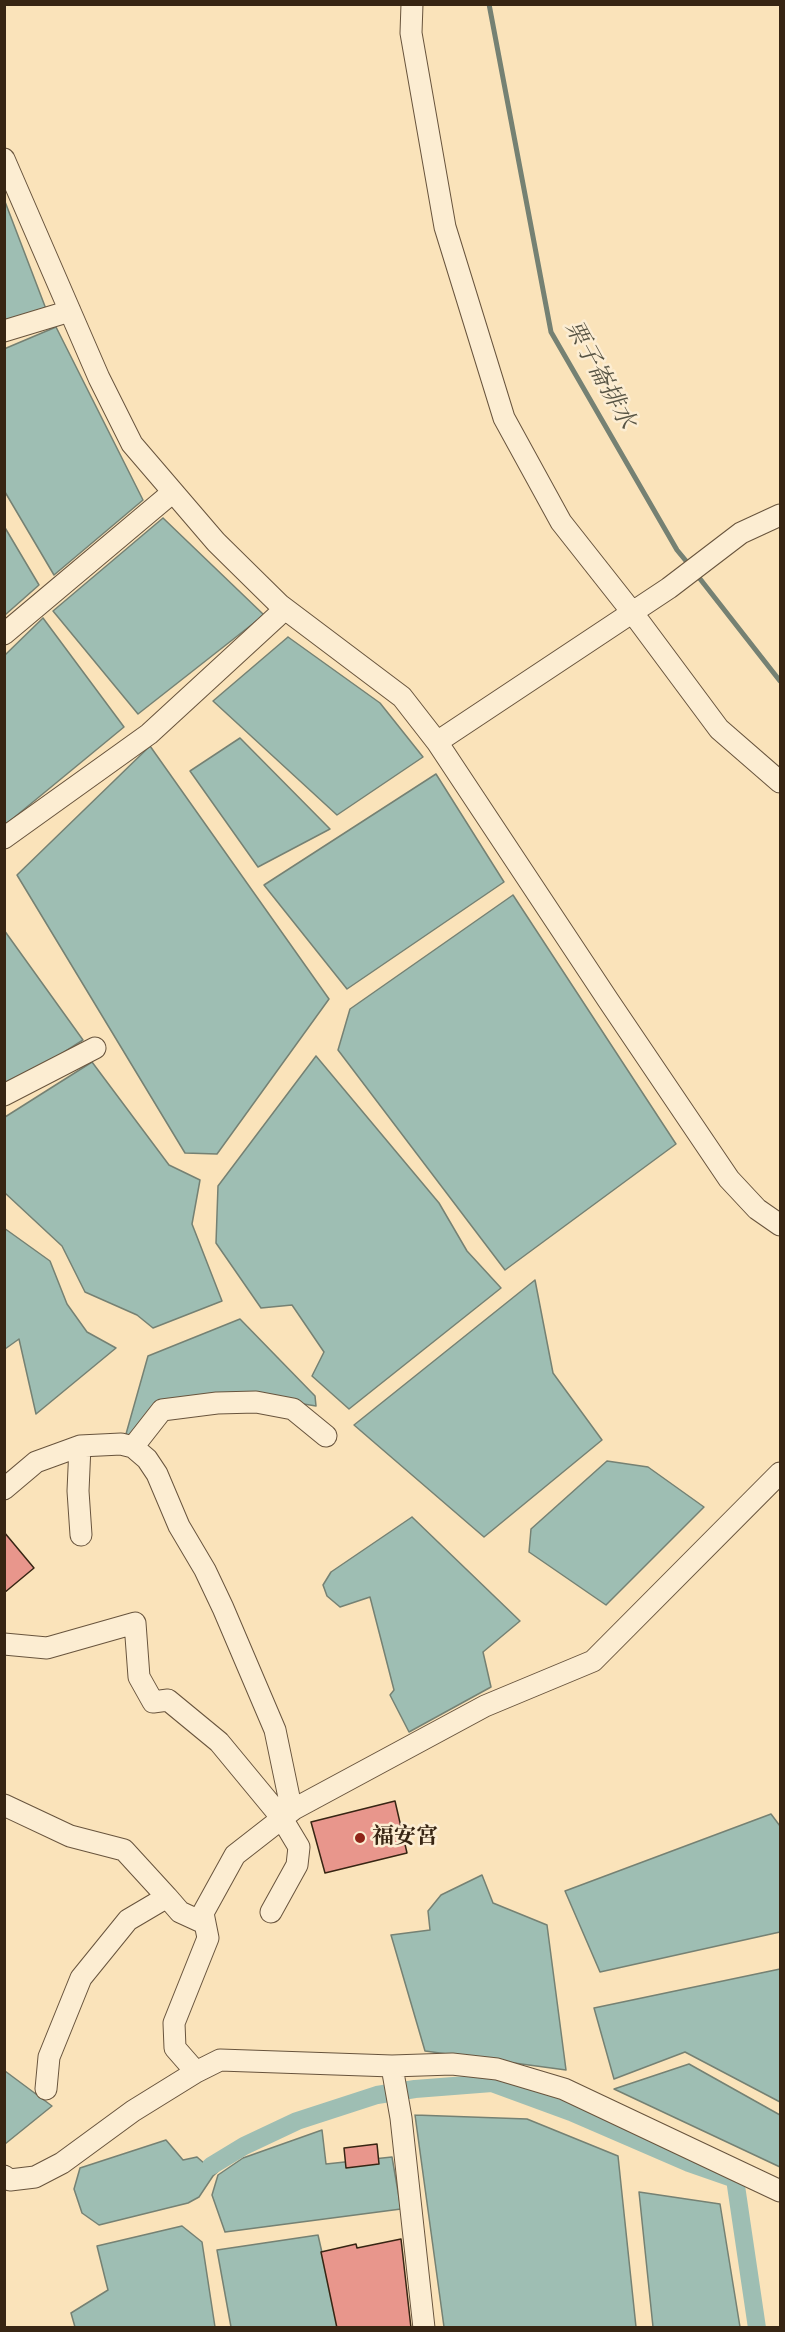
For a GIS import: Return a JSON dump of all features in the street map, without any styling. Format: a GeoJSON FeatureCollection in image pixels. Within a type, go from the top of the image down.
{"type":"FeatureCollection","features":[{"type":"Feature","properties":{"kind":"street"},"geometry":{"type":"LineString","coordinates":[[412,4],[411,33],[445,227],[504,418],[561,522],[632,612],[719,729],[780,782]]}},
{"type":"Feature","properties":{"kind":"street"},"geometry":{"type":"LineString","coordinates":[[4,159],[99,378],[132,444],[216,542],[285,609],[402,697],[437,742],[729,1179],[756,1209],[780,1225]]}},
{"type":"Feature","properties":{"kind":"street"},"geometry":{"type":"LineString","coordinates":[[4,331],[70,311]]}},
{"type":"Feature","properties":{"kind":"street"},"geometry":{"type":"LineString","coordinates":[[4,634],[173,492]]}},
{"type":"Feature","properties":{"kind":"street"},"geometry":{"type":"LineString","coordinates":[[437,742],[669,588],[741,533],[780,515]]}},
{"type":"Feature","properties":{"kind":"street"},"geometry":{"type":"LineString","coordinates":[[4,838],[149,734],[285,609]]}},
{"type":"Feature","properties":{"kind":"street"},"geometry":{"type":"LineString","coordinates":[[4,1095],[95,1048]]}},
{"type":"Feature","properties":{"kind":"street"},"geometry":{"type":"LineString","coordinates":[[133,1447],[162,1410],[217,1403],[256,1402],[293,1409],[326,1436]]}},
{"type":"Feature","properties":{"kind":"street"},"geometry":{"type":"LineString","coordinates":[[4,1489],[36,1462],[80,1446],[121,1444],[133,1447],[147,1459],[157,1474],[179,1526],[205,1570],[223,1608],[275,1730],[290,1802],[288,1813]]}},
{"type":"Feature","properties":{"kind":"street"},"geometry":{"type":"LineString","coordinates":[[80,1446],[78,1491],[81,1534]]}},
{"type":"Feature","properties":{"kind":"street"},"geometry":{"type":"LineString","coordinates":[[196,2072],[175,2048],[174,2023],[204,1952],[207,1938],[203,1913],[235,1855],[288,1813],[484,1706],[593,1661],[780,1473]]}},
{"type":"Feature","properties":{"kind":"street"},"geometry":{"type":"LineString","coordinates":[[4,1644],[47,1648],[135,1623],[139,1677],[153,1702],[168,1700],[219,1742],[288,1813],[299,1847],[297,1865],[271,1912]]}},
{"type":"Feature","properties":{"kind":"street"},"geometry":{"type":"LineString","coordinates":[[4,1805],[70,1836],[124,1851],[180,1912],[204,1923]]}},
{"type":"Feature","properties":{"kind":"street"},"geometry":{"type":"LineString","coordinates":[[46,2089],[49,2057],[81,1978],[128,1920],[166,1897]]}},
{"type":"Feature","properties":{"kind":"street"},"geometry":{"type":"LineString","coordinates":[[4,2176],[10,2180],[35,2177],[62,2163],[133,2111],[220,2060],[382,2065],[452,2064],[497,2069],[564,2089],[780,2191]]}},
{"type":"Feature","properties":{"kind":"street"},"geometry":{"type":"LineString","coordinates":[[392,2067],[401,2118],[424,2328]]}},
{"type":"Feature","properties":{"kind":"water"},"geometry":{"type":"Polygon","coordinates":[[[4,199],[46,309],[5,320],[4,320],[4,199]]]}},
{"type":"Feature","properties":{"kind":"water"},"geometry":{"type":"Polygon","coordinates":[[[56,327],[143,500],[54,575],[5,492],[4,349],[56,327]]]}},
{"type":"Feature","properties":{"kind":"water"},"geometry":{"type":"Polygon","coordinates":[[[163,518],[264,615],[138,714],[53,611],[163,518]]]}},
{"type":"Feature","properties":{"kind":"water"},"geometry":{"type":"Polygon","coordinates":[[[4,526],[39,585],[5,615],[4,615],[4,526]]]}},
{"type":"Feature","properties":{"kind":"water"},"geometry":{"type":"Polygon","coordinates":[[[43,618],[124,727],[5,825],[5,655],[43,618]]]}},
{"type":"Feature","properties":{"kind":"water"},"geometry":{"type":"Polygon","coordinates":[[[288,637],[380,703],[423,757],[337,815],[213,701],[288,637]]]}},
{"type":"Feature","properties":{"kind":"water"},"geometry":{"type":"Polygon","coordinates":[[[240,738],[330,829],[258,867],[190,771],[240,738]]]}},
{"type":"Feature","properties":{"kind":"water"},"geometry":{"type":"Polygon","coordinates":[[[150,746],[329,999],[217,1154],[185,1153],[17,875],[150,746]]]}},
{"type":"Feature","properties":{"kind":"water"},"geometry":{"type":"Polygon","coordinates":[[[436,774],[504,882],[347,989],[264,885],[436,774]]]}},
{"type":"Feature","properties":{"kind":"water"},"geometry":{"type":"Polygon","coordinates":[[[513,895],[676,1144],[505,1270],[338,1050],[350,1009],[513,895]]]}},
{"type":"Feature","properties":{"kind":"water"},"geometry":{"type":"Polygon","coordinates":[[[4,930],[83,1040],[5,1090],[4,1090],[4,930]]]}},
{"type":"Feature","properties":{"kind":"water"},"geometry":{"type":"Polygon","coordinates":[[[316,1056],[439,1203],[467,1251],[501,1288],[349,1409],[312,1376],[324,1352],[292,1305],[261,1308],[216,1243],[218,1186],[316,1056]]]}},
{"type":"Feature","properties":{"kind":"water"},"geometry":{"type":"Polygon","coordinates":[[[92,1062],[169,1165],[200,1180],[192,1224],[222,1301],[153,1328],[137,1315],[85,1292],[62,1246],[5,1193],[5,1117],[92,1062]]]}},
{"type":"Feature","properties":{"kind":"water"},"geometry":{"type":"Polygon","coordinates":[[[4,1228],[50,1261],[67,1304],[87,1332],[116,1348],[36,1414],[19,1339],[5,1349],[4,1228]]]}},
{"type":"Feature","properties":{"kind":"water"},"geometry":{"type":"Polygon","coordinates":[[[535,1280],[553,1373],[602,1440],[484,1537],[354,1425],[535,1280]]]}},
{"type":"Feature","properties":{"kind":"water"},"geometry":{"type":"Polygon","coordinates":[[[240,1319],[315,1396],[316,1406],[279,1400],[177,1408],[135,1439],[126,1434],[148,1356],[240,1319]]]}},
{"type":"Feature","properties":{"kind":"water"},"geometry":{"type":"Polygon","coordinates":[[[607,1461],[648,1467],[704,1507],[606,1605],[529,1552],[531,1529],[607,1461]]]}},
{"type":"Feature","properties":{"kind":"water"},"geometry":{"type":"Polygon","coordinates":[[[412,1517],[520,1621],[483,1652],[491,1687],[409,1732],[390,1695],[394,1690],[370,1597],[340,1607],[327,1596],[323,1585],[331,1572],[412,1517]]]}},
{"type":"Feature","properties":{"kind":"water"},"geometry":{"type":"Polygon","coordinates":[[[771,1814],[780,1826],[780,1932],[600,1972],[565,1891],[771,1814]]]}},
{"type":"Feature","properties":{"kind":"water"},"geometry":{"type":"Polygon","coordinates":[[[482,1875],[493,1903],[547,1925],[566,2070],[425,2051],[391,1935],[430,1930],[428,1911],[441,1895],[482,1875]]]}},
{"type":"Feature","properties":{"kind":"water"},"geometry":{"type":"Polygon","coordinates":[[[780,1969],[780,2102],[685,2052],[614,2079],[594,2008],[780,1969]]]}},
{"type":"Feature","properties":{"kind":"water"},"geometry":{"type":"Polygon","coordinates":[[[689,2064],[780,2115],[780,2167],[614,2089],[689,2064]]]}},
{"type":"Feature","properties":{"kind":"water"},"geometry":{"type":"Polygon","coordinates":[[[5,2071],[52,2106],[5,2144],[5,2071]]]}},
{"type":"Feature","properties":{"kind":"water"},"geometry":{"type":"Polygon","coordinates":[[[415,2115],[527,2119],[618,2156],[636,2327],[444,2327],[415,2115]]]}},
{"type":"Feature","properties":{"kind":"water"},"geometry":{"type":"Polygon","coordinates":[[[322,2130],[326,2164],[392,2157],[401,2209],[225,2232],[212,2195],[218,2175],[243,2158],[322,2130]]]}},
{"type":"Feature","properties":{"kind":"water"},"geometry":{"type":"Polygon","coordinates":[[[166,2140],[183,2160],[197,2157],[205,2164],[229,2151],[233,2157],[213,2176],[199,2197],[188,2203],[99,2225],[82,2213],[74,2189],[80,2168],[166,2140]]]}},
{"type":"Feature","properties":{"kind":"water"},"geometry":{"type":"Polygon","coordinates":[[[639,2192],[720,2204],[740,2327],[653,2327],[639,2192]]]}},
{"type":"Feature","properties":{"kind":"water"},"geometry":{"type":"Polygon","coordinates":[[[182,2226],[202,2242],[215,2327],[75,2327],[71,2313],[108,2290],[97,2246],[182,2226]]]}},
{"type":"Feature","properties":{"kind":"water"},"geometry":{"type":"Polygon","coordinates":[[[318,2235],[339,2327],[231,2327],[217,2250],[318,2235]]]}},
{"type":"Feature","properties":{"kind":"building"},"geometry":{"type":"Polygon","coordinates":[[[4,1532],[34,1568],[4,1593],[4,1532]]]}},
{"type":"Feature","properties":{"kind":"building"},"geometry":{"type":"Polygon","coordinates":[[[395,1801],[407,1853],[325,1873],[311,1822],[395,1801]]]}},
{"type":"Feature","properties":{"kind":"building"},"geometry":{"type":"Polygon","coordinates":[[[377,2144],[379,2164],[346,2168],[344,2148],[377,2144]]]}},
{"type":"Feature","properties":{"kind":"building"},"geometry":{"type":"Polygon","coordinates":[[[401,2239],[411,2328],[337,2328],[321,2252],[356,2244],[357,2248],[401,2239]]]}},
{"type":"Feature","properties":{"kind":"waterway","name":"栗子崙排水"},"geometry":{"type":"LineString","coordinates":[[489,4],[551,332],[677,550],[691,567]]}},
{"type":"Feature","properties":{"kind":"waterway","name":"栗子崙排水"},"geometry":{"type":"LineString","coordinates":[[697,575],[780,681]]}},
{"type":"Feature","properties":{"kind":"waterway"},"geometry":{"type":"LineString","coordinates":[[211,2166],[244,2146],[297,2121],[377,2095],[415,2089],[492,2083],[571,2112],[689,2163],[735,2179],[757,2328]]}},
{"type":"Feature","properties":{"kind":"place","name":"福安宮"},"geometry":{"type":"Point","coordinates":[360,1838]}}]}
